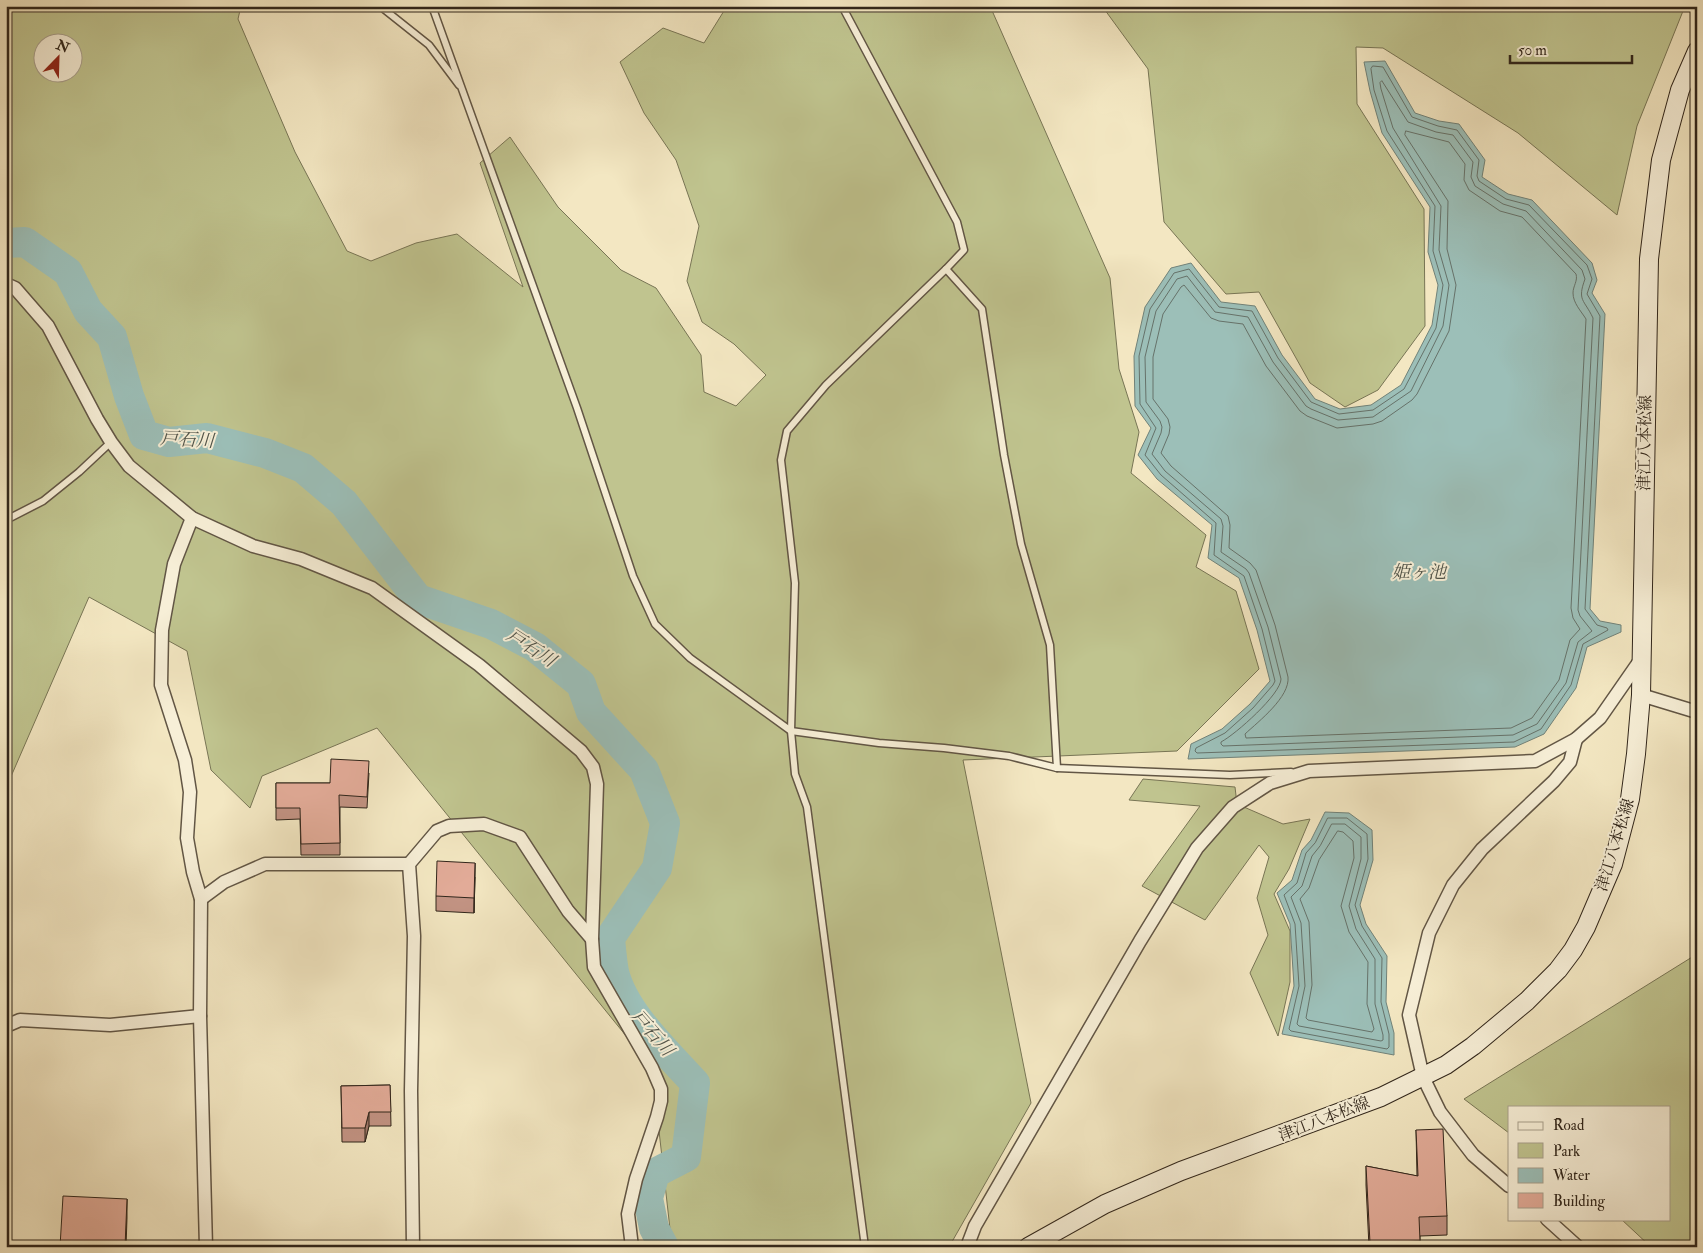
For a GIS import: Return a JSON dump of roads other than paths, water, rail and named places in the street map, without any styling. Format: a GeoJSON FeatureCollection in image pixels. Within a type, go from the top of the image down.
{"type":"FeatureCollection","features":[{"type":"Feature","properties":{"kind":"main road","name":"津江八本松線"},"geometry":{"type":"LineString","coordinates":[[1028,1247],[1105,1204],[1181,1171],[1373,1100],[1446,1065],[1473,1046],[1527,1001],[1558,970],[1586,927],[1613,864],[1630,799],[1636,754],[1641,696],[1649,259],[1661,160],[1680,90],[1697,52]]}},
{"type":"Feature","properties":{"kind":"street"},"geometry":{"type":"LineString","coordinates":[[6,284],[15,288],[48,326],[97,419],[129,466],[192,518],[253,546],[301,559],[372,588],[479,665],[581,752],[593,767],[597,784],[592,939],[594,967],[643,1052],[661,1088],[658,1117],[636,1178],[628,1214],[632,1247]]}},
{"type":"Feature","properties":{"kind":"street"},"geometry":{"type":"LineString","coordinates":[[192,518],[174,564],[162,630],[161,685],[185,760],[190,792],[188,838],[193,872],[200,899],[200,1016],[206,1247]]}},
{"type":"Feature","properties":{"kind":"street"},"geometry":{"type":"LineString","coordinates":[[967,1247],[975,1226],[1140,941],[1197,848],[1233,807],[1270,783],[1309,771],[1535,761],[1576,740],[1600,718],[1641,659]]}},
{"type":"Feature","properties":{"kind":"street"},"geometry":{"type":"LineString","coordinates":[[1641,696],[1697,712]]}},
{"type":"Feature","properties":{"kind":"street"},"geometry":{"type":"LineString","coordinates":[[1508,1185],[1473,1155],[1440,1112],[1423,1077],[1409,1015],[1429,933],[1453,885],[1482,848],[1554,781],[1570,762],[1576,740]]}},
{"type":"Feature","properties":{"kind":"street"},"geometry":{"type":"LineString","coordinates":[[412,1247],[411,1091],[414,936],[409,864],[437,831],[449,826],[484,824],[520,837],[568,910],[592,939]]}},
{"type":"Feature","properties":{"kind":"street"},"geometry":{"type":"LineString","coordinates":[[200,899],[224,882],[265,864],[409,864]]}},
{"type":"Feature","properties":{"kind":"street"},"geometry":{"type":"LineString","coordinates":[[6,1026],[20,1020],[110,1025],[200,1016]]}},
{"type":"Feature","properties":{"kind":"street"},"geometry":{"type":"LineString","coordinates":[[1548,1220],[1578,1247]]}},
{"type":"Feature","properties":{"kind":"lane"},"geometry":{"type":"LineString","coordinates":[[380,6],[428,45],[464,92]]}},
{"type":"Feature","properties":{"kind":"lane"},"geometry":{"type":"LineString","coordinates":[[432,6],[576,408],[633,576],[655,624],[690,658],[791,731],[878,743],[944,748],[1009,756],[1057,768],[1230,775],[1309,771]]}},
{"type":"Feature","properties":{"kind":"lane"},"geometry":{"type":"LineString","coordinates":[[842,6],[957,222],[964,250],[946,270],[826,385],[786,431],[782,460],[795,583],[791,731],[795,774],[807,806],[865,1247]]}},
{"type":"Feature","properties":{"kind":"lane"},"geometry":{"type":"LineString","coordinates":[[946,270],[982,309],[1004,455],[1021,544],[1050,645],[1057,768]]}},
{"type":"Feature","properties":{"kind":"lane"},"geometry":{"type":"LineString","coordinates":[[6,520],[43,501],[79,472],[111,442]]}},
{"type":"Feature","properties":{"kind":"water","name":"姫ヶ池"},"geometry":{"type":"Polygon","coordinates":[[[1385,61],[1415,113],[1439,121],[1459,124],[1485,160],[1482,177],[1508,194],[1532,200],[1592,263],[1597,280],[1592,293],[1605,314],[1590,609],[1600,621],[1621,625],[1621,632],[1587,647],[1576,688],[1544,734],[1515,747],[1188,759],[1191,744],[1222,729],[1250,704],[1270,681],[1257,630],[1239,578],[1208,558],[1212,525],[1157,479],[1138,455],[1151,428],[1135,406],[1134,356],[1145,307],[1171,268],[1191,263],[1221,302],[1255,306],[1282,355],[1315,399],[1340,409],[1371,405],[1401,385],[1432,325],[1438,285],[1428,252],[1430,207],[1382,133],[1370,91],[1364,62],[1385,61]]]}},
{"type":"Feature","properties":{"kind":"water"},"geometry":{"type":"Polygon","coordinates":[[[1325,812],[1349,813],[1372,830],[1373,860],[1360,905],[1366,924],[1387,956],[1386,1002],[1394,1033],[1394,1055],[1282,1034],[1294,986],[1290,924],[1277,893],[1292,880],[1302,850],[1311,840],[1325,812]]]}},
{"type":"Feature","properties":{"kind":"waterway","name":"戸石川"},"geometry":{"type":"LineString","coordinates":[[6,243],[25,242],[68,272],[88,311],[112,337],[129,396],[144,435],[169,442],[207,438],[265,453],[303,468],[344,503],[418,599],[491,624],[535,647],[581,684],[591,712],[644,770],[665,823],[657,868],[610,938],[614,972],[627,1002],[648,1031],[695,1083],[686,1157],[655,1173],[648,1198],[654,1228],[664,1247]]}}]}
